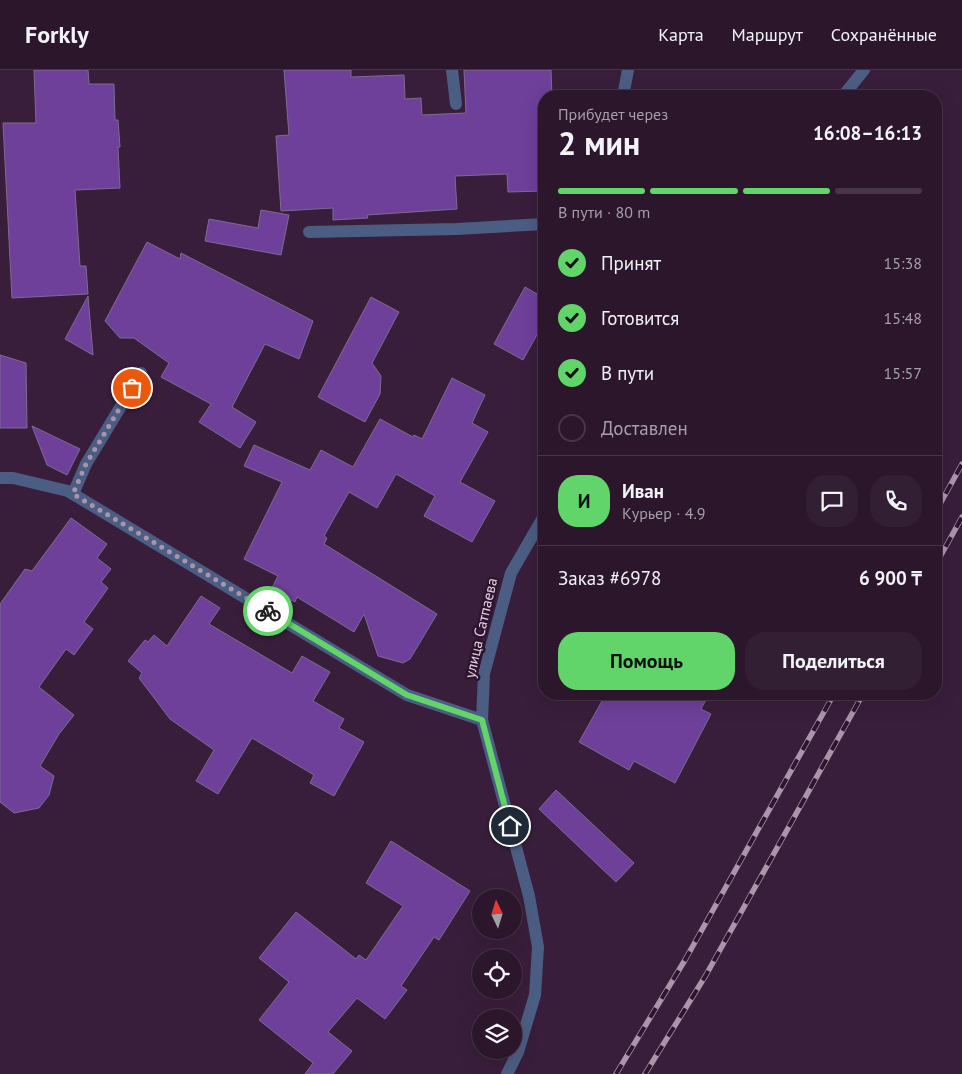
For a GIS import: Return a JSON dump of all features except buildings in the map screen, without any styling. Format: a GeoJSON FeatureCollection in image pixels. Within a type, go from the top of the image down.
{"type":"FeatureCollection","features":[{"type":"Feature","properties":{"kind":"street"},"geometry":{"type":"LineString","coordinates":[[452,70],[456,104]]}},
{"type":"Feature","properties":{"kind":"street"},"geometry":{"type":"LineString","coordinates":[[624,90],[628,70]]}},
{"type":"Feature","properties":{"kind":"street"},"geometry":{"type":"LineString","coordinates":[[848,90],[864,70]]}},
{"type":"Feature","properties":{"kind":"street"},"geometry":{"type":"LineString","coordinates":[[309,232],[457,229],[538,224]]}},
{"type":"Feature","properties":{"kind":"street"},"geometry":{"type":"LineString","coordinates":[[73,494],[86,464],[141,373]]}},
{"type":"Feature","properties":{"kind":"street"},"geometry":{"type":"LineString","coordinates":[[0,478],[13,478],[68,491],[407,695],[482,720]]}},
{"type":"Feature","properties":{"kind":"street","name":"улица Сатпаева"},"geometry":{"type":"LineString","coordinates":[[507,1074],[518,1052],[535,995],[538,946],[529,896],[482,720],[484,674],[511,573],[538,526]]}},
{"type":"Feature","properties":{"kind":"railway"},"geometry":{"type":"LineString","coordinates":[[942,500],[962,464]]}},
{"type":"Feature","properties":{"kind":"railway"},"geometry":{"type":"LineString","coordinates":[[942,553],[962,517]]}},
{"type":"Feature","properties":{"kind":"railway"},"geometry":{"type":"LineString","coordinates":[[616,1074],[685,960],[831,700]]}},
{"type":"Feature","properties":{"kind":"railway"},"geometry":{"type":"LineString","coordinates":[[645,1074],[706,975],[860,700]]}},
{"type":"Feature","properties":{"kind":"way so far"},"geometry":{"type":"LineString","coordinates":[[132,388],[86,464],[73,494],[268,611]]}},
{"type":"Feature","properties":{"kind":"route"},"geometry":{"type":"LineString","coordinates":[[268,611],[407,695],[482,720],[510,826]]}}]}
